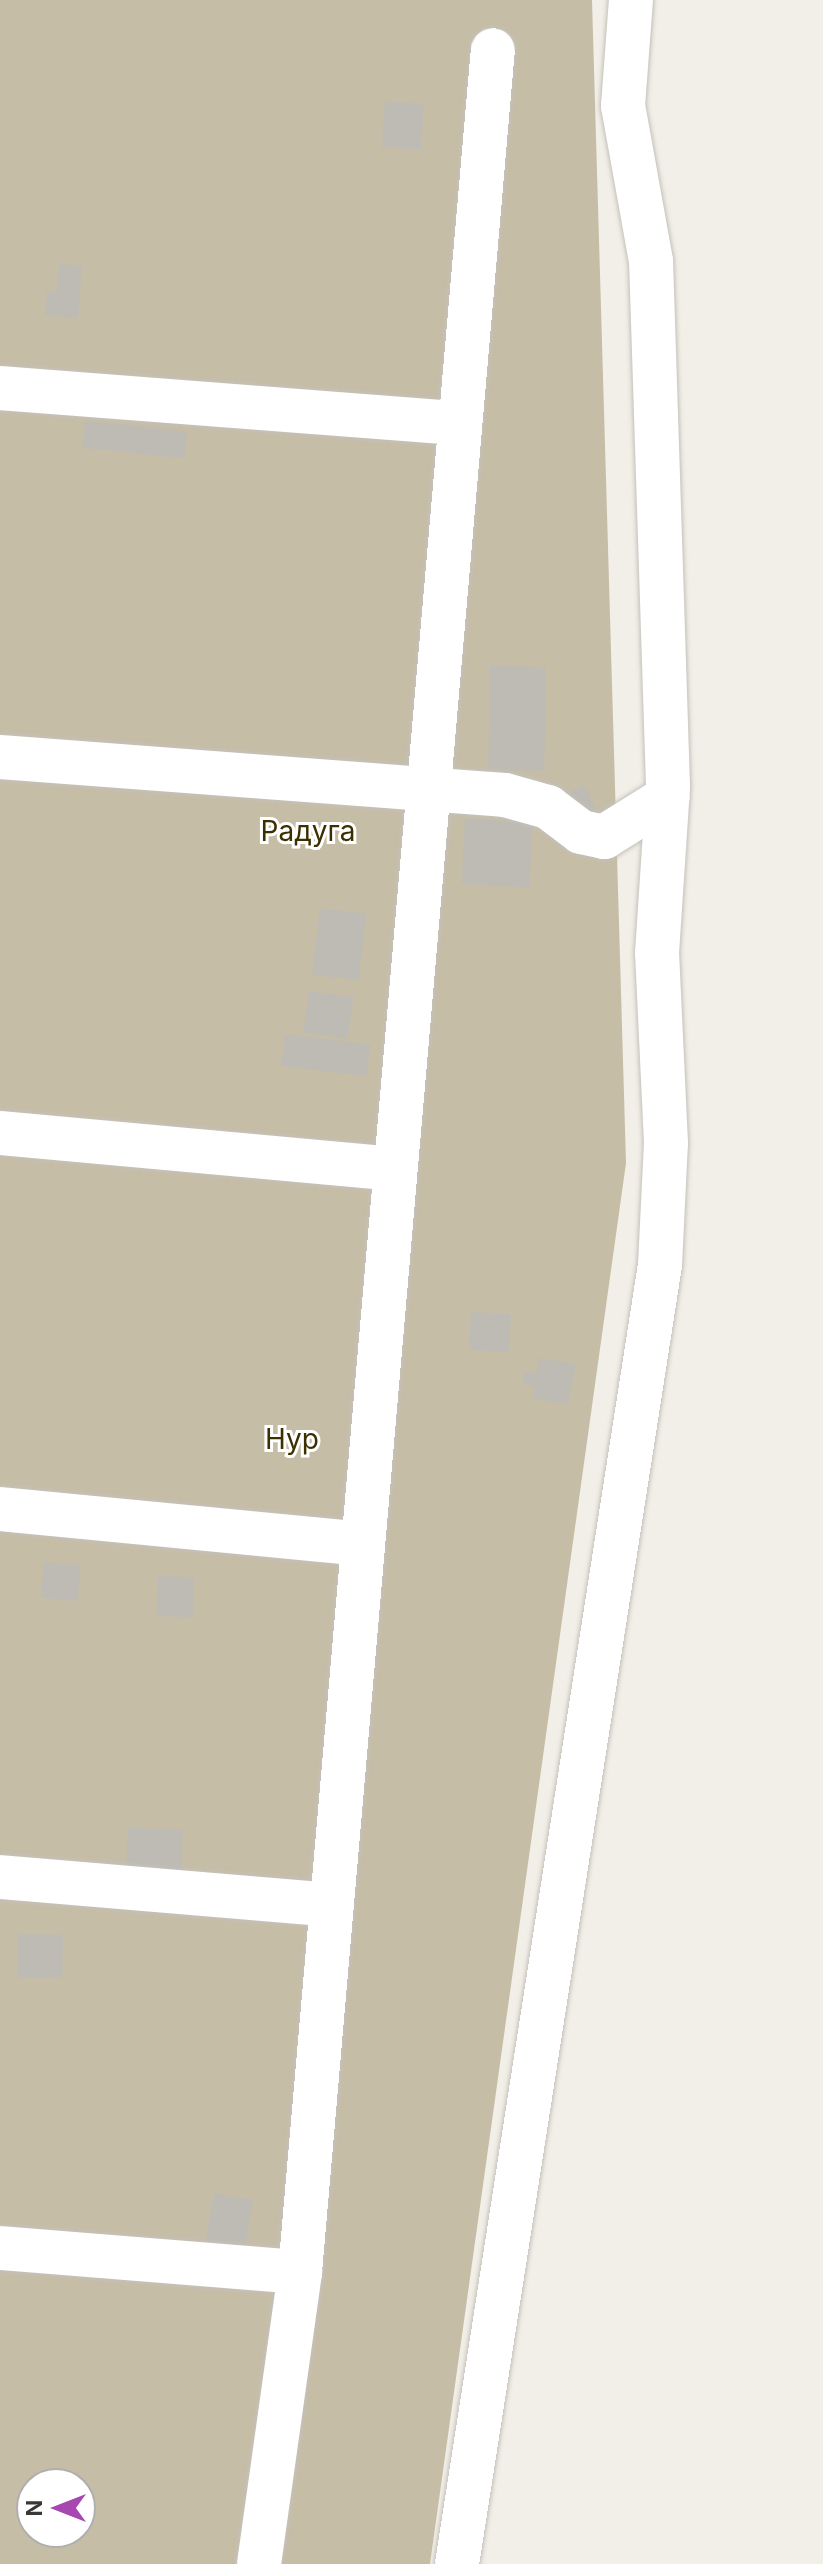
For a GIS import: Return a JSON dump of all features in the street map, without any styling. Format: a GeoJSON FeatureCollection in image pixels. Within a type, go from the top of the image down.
{"type":"FeatureCollection","features":[{"type":"Feature","properties":{"kind":"street"},"geometry":{"type":"LineString","coordinates":[[457,2564],[660,1265],[666,1143],[657,953],[668,797],[651,261],[623,106],[631,0]]}},
{"type":"Feature","properties":{"kind":"street"},"geometry":{"type":"LineString","coordinates":[[259,2564],[300,2272],[426,790],[493,50]]}},
{"type":"Feature","properties":{"kind":"street"},"geometry":{"type":"LineString","coordinates":[[0,388],[458,423]]}},
{"type":"Feature","properties":{"kind":"street"},"geometry":{"type":"LineString","coordinates":[[0,757],[505,795],[548,807],[581,832],[604,837],[668,797]]}},
{"type":"Feature","properties":{"kind":"street"},"geometry":{"type":"LineString","coordinates":[[0,1133],[394,1169]]}},
{"type":"Feature","properties":{"kind":"street"},"geometry":{"type":"LineString","coordinates":[[0,1509],[362,1544]]}},
{"type":"Feature","properties":{"kind":"street"},"geometry":{"type":"LineString","coordinates":[[0,1877],[331,1905]]}},
{"type":"Feature","properties":{"kind":"street"},"geometry":{"type":"LineString","coordinates":[[0,2248],[300,2272]]}},
{"type":"Feature","properties":{"kind":"green space"},"geometry":{"type":"Polygon","coordinates":[[[0,0],[592,0],[626,1163],[430,2564],[0,2564],[0,0]]]}},
{"type":"Feature","properties":{"kind":"building"},"geometry":{"type":"Polygon","coordinates":[[[385,101],[424,104],[421,150],[382,147],[385,101]]]}},
{"type":"Feature","properties":{"kind":"building"},"geometry":{"type":"Polygon","coordinates":[[[59,264],[82,266],[78,319],[45,315],[47,291],[57,292],[59,264]]]}},
{"type":"Feature","properties":{"kind":"building"},"geometry":{"type":"Polygon","coordinates":[[[85,421],[187,432],[185,459],[82,448],[85,421]]]}},
{"type":"Feature","properties":{"kind":"building"},"geometry":{"type":"Polygon","coordinates":[[[490,666],[546,667],[544,771],[488,770],[490,666]]]}},
{"type":"Feature","properties":{"kind":"building"},"geometry":{"type":"Polygon","coordinates":[[[585,785],[596,810],[576,819],[565,794],[585,785]]]}},
{"type":"Feature","properties":{"kind":"building"},"geometry":{"type":"Polygon","coordinates":[[[465,819],[533,823],[530,887],[462,884],[465,819]]]}},
{"type":"Feature","properties":{"kind":"building"},"geometry":{"type":"Polygon","coordinates":[[[320,908],[367,914],[358,980],[312,975],[320,908]]]}},
{"type":"Feature","properties":{"kind":"building"},"geometry":{"type":"Polygon","coordinates":[[[309,991],[354,997],[348,1039],[303,1033],[309,991]]]}},
{"type":"Feature","properties":{"kind":"building"},"geometry":{"type":"Polygon","coordinates":[[[285,1034],[370,1044],[366,1076],[281,1066],[285,1034]]]}},
{"type":"Feature","properties":{"kind":"building"},"geometry":{"type":"Polygon","coordinates":[[[471,1312],[511,1314],[509,1352],[469,1350],[471,1312]]]}},
{"type":"Feature","properties":{"kind":"building"},"geometry":{"type":"Polygon","coordinates":[[[539,1358],[576,1364],[568,1405],[532,1398],[534,1387],[522,1384],[525,1371],[536,1373],[539,1358]]]}},
{"type":"Feature","properties":{"kind":"building"},"geometry":{"type":"Polygon","coordinates":[[[44,1562],[81,1565],[78,1601],[41,1598],[44,1562]]]}},
{"type":"Feature","properties":{"kind":"building"},"geometry":{"type":"Polygon","coordinates":[[[158,1576],[194,1577],[193,1617],[157,1616],[158,1576]]]}},
{"type":"Feature","properties":{"kind":"building"},"geometry":{"type":"Polygon","coordinates":[[[128,1827],[183,1830],[181,1875],[126,1872],[128,1827]]]}},
{"type":"Feature","properties":{"kind":"building"},"geometry":{"type":"Polygon","coordinates":[[[18,1934],[63,1935],[62,1978],[17,1977],[18,1934]]]}},
{"type":"Feature","properties":{"kind":"building"},"geometry":{"type":"Polygon","coordinates":[[[214,2193],[253,2200],[244,2253],[205,2246],[214,2193]]]}},
{"type":"Feature","properties":{"kind":"park label","name":"Радуга"},"geometry":{"type":"Point","coordinates":[308,831]}},
{"type":"Feature","properties":{"kind":"park label","name":"Нур"},"geometry":{"type":"Point","coordinates":[292,1439]}}]}
